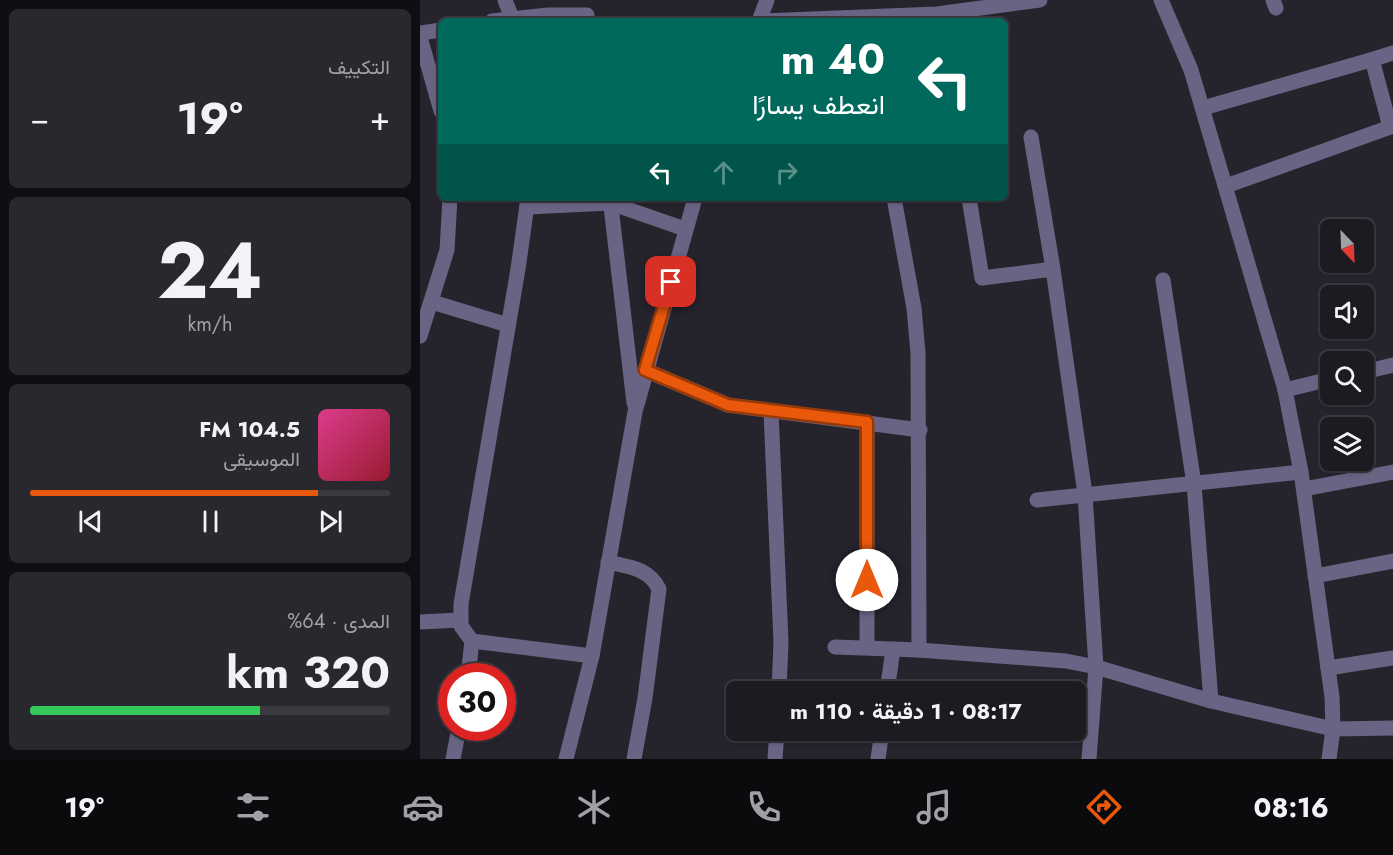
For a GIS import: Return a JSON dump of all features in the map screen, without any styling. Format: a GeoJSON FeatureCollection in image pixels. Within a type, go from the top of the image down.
{"type":"FeatureCollection","features":[{"type":"Feature","properties":{"kind":"street"},"geometry":{"type":"LineString","coordinates":[[505,0],[513,18]]}},
{"type":"Feature","properties":{"kind":"street"},"geometry":{"type":"LineString","coordinates":[[760,18],[767,0]]}},
{"type":"Feature","properties":{"kind":"street"},"geometry":{"type":"LineString","coordinates":[[818,18],[936,12],[1040,0]]}},
{"type":"Feature","properties":{"kind":"street"},"geometry":{"type":"LineString","coordinates":[[1161,0],[1191,70],[1285,390],[1304,489],[1332,697],[1333,729],[1329,759]]}},
{"type":"Feature","properties":{"kind":"street"},"geometry":{"type":"LineString","coordinates":[[524,18],[587,12]]}},
{"type":"Feature","properties":{"kind":"street"},"geometry":{"type":"LineString","coordinates":[[438,31],[420,35],[438,100]]}},
{"type":"Feature","properties":{"kind":"street"},"geometry":{"type":"LineString","coordinates":[[1203,108],[1393,53]]}},
{"type":"Feature","properties":{"kind":"street"},"geometry":{"type":"LineString","coordinates":[[1226,186],[1392,126],[1374,59]]}},
{"type":"Feature","properties":{"kind":"street"},"geometry":{"type":"LineString","coordinates":[[1031,137],[1053,269],[1085,494],[1096,667],[1089,759]]}},
{"type":"Feature","properties":{"kind":"street"},"geometry":{"type":"LineString","coordinates":[[420,336],[447,250],[450,201]]}},
{"type":"Feature","properties":{"kind":"street"},"geometry":{"type":"LineString","coordinates":[[469,663],[472,641],[460,620],[527,203],[610,201],[685,229]]}},
{"type":"Feature","properties":{"kind":"street"},"geometry":{"type":"LineString","coordinates":[[610,201],[620,267],[635,412]]}},
{"type":"Feature","properties":{"kind":"street"},"geometry":{"type":"LineString","coordinates":[[566,759],[592,656],[635,412],[694,201]]}},
{"type":"Feature","properties":{"kind":"street"},"geometry":{"type":"LineString","coordinates":[[895,201],[914,308],[920,430],[920,650]]}},
{"type":"Feature","properties":{"kind":"street"},"geometry":{"type":"LineString","coordinates":[[969,201],[982,278],[1053,269]]}},
{"type":"Feature","properties":{"kind":"street"},"geometry":{"type":"LineString","coordinates":[[1163,280],[1194,484],[1211,701]]}},
{"type":"Feature","properties":{"kind":"street"},"geometry":{"type":"LineString","coordinates":[[432,302],[508,325]]}},
{"type":"Feature","properties":{"kind":"street"},"geometry":{"type":"LineString","coordinates":[[1374,370],[1393,365]]}},
{"type":"Feature","properties":{"kind":"street"},"geometry":{"type":"LineString","coordinates":[[645,370],[728,405],[920,430]]}},
{"type":"Feature","properties":{"kind":"street"},"geometry":{"type":"LineString","coordinates":[[1285,390],[1320,382]]}},
{"type":"Feature","properties":{"kind":"street"},"geometry":{"type":"LineString","coordinates":[[771,412],[781,642],[779,681]]}},
{"type":"Feature","properties":{"kind":"street"},"geometry":{"type":"LineString","coordinates":[[867,422],[867,647]]}},
{"type":"Feature","properties":{"kind":"street"},"geometry":{"type":"LineString","coordinates":[[1037,500],[1301,472]]}},
{"type":"Feature","properties":{"kind":"street"},"geometry":{"type":"LineString","coordinates":[[1304,489],[1393,472]]}},
{"type":"Feature","properties":{"kind":"street"},"geometry":{"type":"LineString","coordinates":[[1315,576],[1393,561]]}},
{"type":"Feature","properties":{"kind":"street"},"geometry":{"type":"LineString","coordinates":[[608,562],[645,571],[654,578],[659,589],[645,698],[634,759]]}},
{"type":"Feature","properties":{"kind":"street"},"geometry":{"type":"LineString","coordinates":[[420,622],[460,620]]}},
{"type":"Feature","properties":{"kind":"street"},"geometry":{"type":"LineString","coordinates":[[472,641],[592,656]]}},
{"type":"Feature","properties":{"kind":"street"},"geometry":{"type":"LineString","coordinates":[[835,647],[920,650],[1066,661],[1096,667],[1211,701],[1333,729],[1393,728]]}},
{"type":"Feature","properties":{"kind":"street"},"geometry":{"type":"LineString","coordinates":[[889,681],[893,649]]}},
{"type":"Feature","properties":{"kind":"street"},"geometry":{"type":"LineString","coordinates":[[1328,668],[1393,658]]}},
{"type":"Feature","properties":{"kind":"street"},"geometry":{"type":"LineString","coordinates":[[453,759],[456,741]]}},
{"type":"Feature","properties":{"kind":"street"},"geometry":{"type":"LineString","coordinates":[[775,759],[776,741]]}},
{"type":"Feature","properties":{"kind":"street"},"geometry":{"type":"LineString","coordinates":[[878,759],[880,741]]}},
{"type":"Feature","properties":{"kind":"route"},"geometry":{"type":"LineString","coordinates":[[671,282],[645,370],[728,405],[867,422],[867,580]]}}]}
